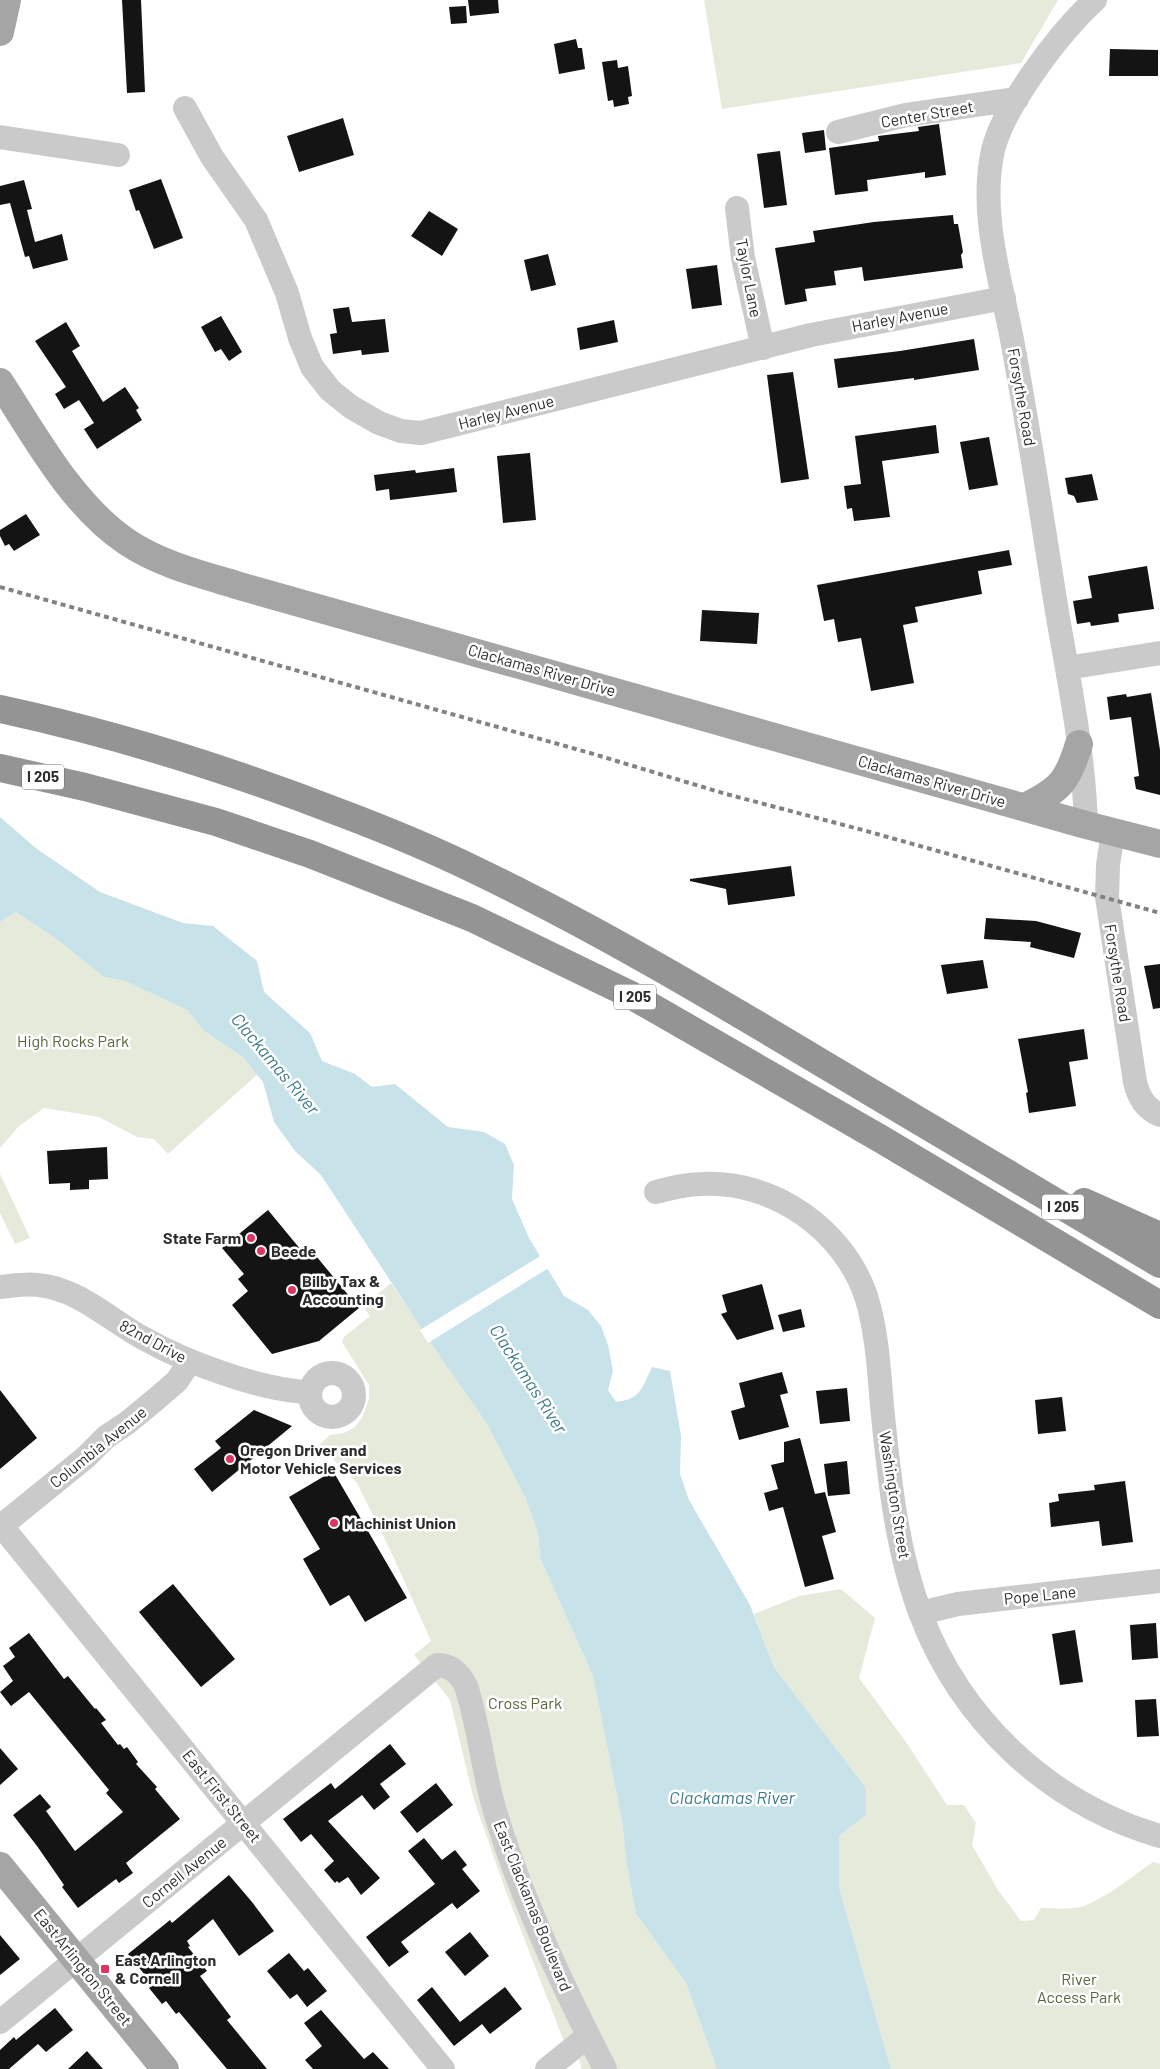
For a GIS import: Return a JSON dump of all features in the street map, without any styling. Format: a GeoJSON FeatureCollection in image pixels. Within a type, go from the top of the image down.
{"type":"FeatureCollection","features":[{"type":"Feature","properties":{"kind":"highway","name":"I 205"},"geometry":{"type":"LineString","coordinates":[[0,709],[59,722],[184,757],[294,794],[387,831],[471,868],[577,921],[702,991],[1160,1264]]}},
{"type":"Feature","properties":{"kind":"highway","name":"I 205"},"geometry":{"type":"LineString","coordinates":[[0,768],[85,787],[216,822],[301,851],[410,892],[480,922],[654,1008],[881,1139],[1160,1305]]}},
{"type":"Feature","properties":{"kind":"highway"},"geometry":{"type":"LineString","coordinates":[[967,1149],[1160,1236]]}},
{"type":"Feature","properties":{"kind":"main road"},"geometry":{"type":"LineString","coordinates":[[0,32],[7,0]]}},
{"type":"Feature","properties":{"kind":"main road","name":"Clackamas River Drive"},"geometry":{"type":"LineString","coordinates":[[0,382],[51,460],[96,515],[127,542],[166,562],[243,586],[1086,825],[1160,844]]}},
{"type":"Feature","properties":{"kind":"main road"},"geometry":{"type":"LineString","coordinates":[[1025,807],[1049,796],[1061,784],[1071,768],[1079,744]]}},
{"type":"Feature","properties":{"kind":"main road","name":"East Arlington Street"},"geometry":{"type":"LineString","coordinates":[[0,1866],[165,2069]]}},
{"type":"Feature","properties":{"kind":"street","name":"Forsythe Road"},"geometry":{"type":"LineString","coordinates":[[1086,825],[1079,744],[1021,390],[990,222],[988,177],[999,131],[1017,99],[1054,45],[1095,0]]}},
{"type":"Feature","properties":{"kind":"street","name":"Center Street"},"geometry":{"type":"LineString","coordinates":[[838,132],[906,115],[1017,99]]}},
{"type":"Feature","properties":{"kind":"street","name":"Harley Avenue"},"geometry":{"type":"LineString","coordinates":[[185,108],[212,157],[256,220],[287,293],[300,338],[312,367],[337,395],[351,407],[379,423],[401,431],[421,433],[811,335],[1004,298]]}},
{"type":"Feature","properties":{"kind":"street"},"geometry":{"type":"LineString","coordinates":[[0,137],[118,155]]}},
{"type":"Feature","properties":{"kind":"street","name":"Taylor Lane"},"geometry":{"type":"LineString","coordinates":[[737,208],[743,258],[763,348]]}},
{"type":"Feature","properties":{"kind":"street"},"geometry":{"type":"LineString","coordinates":[[1067,668],[1160,653]]}},
{"type":"Feature","properties":{"kind":"street","name":"Forsythe Road"},"geometry":{"type":"LineString","coordinates":[[1113,832],[1108,865],[1107,898],[1110,926],[1135,1082],[1143,1102],[1155,1112]]}},
{"type":"Feature","properties":{"kind":"street","name":"Washington Street"},"geometry":{"type":"LineString","coordinates":[[656,1192],[704,1183],[738,1186],[768,1195],[780,1200],[809,1218],[848,1260],[865,1294],[872,1318],[894,1503],[908,1575],[920,1612],[935,1648],[958,1689],[974,1711],[1008,1749],[1072,1798],[1107,1816],[1160,1836]]}},
{"type":"Feature","properties":{"kind":"street","name":"82nd Drive"},"geometry":{"type":"LineString","coordinates":[[0,1287],[38,1285],[62,1291],[142,1338],[190,1360],[259,1383],[298,1392],[310,1392]]}},
{"type":"Feature","properties":{"kind":"street","name":"Columbia Avenue"},"geometry":{"type":"LineString","coordinates":[[0,1525],[86,1457],[106,1437],[127,1423],[177,1381],[190,1360]]}},
{"type":"Feature","properties":{"kind":"street","name":"East First Street"},"geometry":{"type":"LineString","coordinates":[[0,1525],[443,2069]]}},
{"type":"Feature","properties":{"kind":"street","name":"Pope Lane"},"geometry":{"type":"LineString","coordinates":[[920,1612],[958,1604],[1160,1581]]}},
{"type":"Feature","properties":{"kind":"street","name":"Cornell Avenue"},"geometry":{"type":"LineString","coordinates":[[0,2022],[437,1665]]}},
{"type":"Feature","properties":{"kind":"street","name":"East Clackamas Boulevard"},"geometry":{"type":"LineString","coordinates":[[437,1665],[450,1668],[456,1672],[466,1686],[490,1794],[505,1844],[550,1953],[605,2069]]}},
{"type":"Feature","properties":{"kind":"street"},"geometry":{"type":"LineString","coordinates":[[547,2069],[588,2036]]}},
{"type":"Feature","properties":{"kind":"green space"},"geometry":{"type":"Polygon","coordinates":[[[704,0],[1058,0],[1021,63],[722,109],[704,0]]]}},
{"type":"Feature","properties":{"kind":"green space","name":"High Rocks Park"},"geometry":{"type":"Polygon","coordinates":[[[16,912],[55,938],[104,977],[125,981],[187,1010],[204,1031],[244,1058],[258,1074],[168,1154],[154,1139],[137,1137],[99,1117],[44,1108],[18,1127],[0,1148],[0,922],[16,912]]]}},
{"type":"Feature","properties":{"kind":"green space"},"geometry":{"type":"Polygon","coordinates":[[[0,1174],[30,1238],[15,1244],[0,1213],[0,1174]]]}},
{"type":"Feature","properties":{"kind":"green space","name":"Cross Park"},"geometry":{"type":"Polygon","coordinates":[[[391,1283],[487,1424],[526,1499],[538,1533],[540,1558],[593,1676],[622,1821],[627,1867],[636,1914],[686,1983],[717,2069],[582,2069],[579,2060],[563,2039],[505,1889],[474,1800],[450,1700],[414,1655],[431,1641],[394,1558],[357,1483],[319,1445],[330,1435],[344,1433],[355,1427],[363,1416],[369,1399],[369,1385],[342,1342],[344,1337],[370,1316],[363,1306],[391,1283]]]}},
{"type":"Feature","properties":{"kind":"green space","name":"River Access Park"},"geometry":{"type":"Polygon","coordinates":[[[841,1589],[875,1618],[859,1678],[906,1742],[947,1805],[964,1805],[976,1823],[972,1845],[998,1890],[1021,1921],[1034,1920],[1041,1908],[1084,1906],[1111,1892],[1153,1862],[1160,1864],[1160,2069],[891,2069],[839,1887],[839,1836],[866,1815],[866,1788],[774,1667],[754,1614],[799,1596],[841,1589]]]}},
{"type":"Feature","properties":{"kind":"water","name":"Clackamas River"},"geometry":{"type":"Polygon","coordinates":[[[0,817],[37,849],[100,892],[183,923],[213,926],[257,961],[264,992],[310,1033],[322,1061],[355,1074],[372,1087],[395,1084],[448,1127],[484,1132],[505,1144],[514,1165],[512,1199],[529,1238],[564,1296],[588,1310],[601,1326],[608,1345],[613,1371],[608,1390],[616,1402],[636,1395],[643,1387],[652,1367],[670,1371],[681,1436],[680,1474],[689,1500],[750,1605],[774,1667],[866,1788],[866,1815],[839,1836],[839,1887],[891,2069],[717,2069],[686,1983],[636,1914],[627,1867],[622,1821],[593,1676],[540,1558],[538,1533],[526,1499],[487,1424],[435,1349],[321,1175],[295,1151],[274,1122],[263,1082],[244,1058],[204,1031],[187,1010],[125,981],[104,977],[55,938],[16,912],[0,922],[0,817]]]}},
{"type":"Feature","properties":{"kind":"pier"},"geometry":{"type":"Polygon","coordinates":[[[542,1255],[550,1267],[428,1343],[420,1330],[542,1255]]]}},
{"type":"Feature","properties":{"kind":"building"},"geometry":{"type":"Polygon","coordinates":[[[122,0],[141,0],[145,92],[127,93],[122,0]]]}},
{"type":"Feature","properties":{"kind":"building"},"geometry":{"type":"Polygon","coordinates":[[[468,0],[498,0],[499,13],[470,16],[468,0]]]}},
{"type":"Feature","properties":{"kind":"building"},"geometry":{"type":"Polygon","coordinates":[[[466,6],[467,23],[451,24],[449,7],[466,6]]]}},
{"type":"Feature","properties":{"kind":"building"},"geometry":{"type":"Polygon","coordinates":[[[576,39],[578,48],[582,48],[585,69],[559,74],[554,44],[576,39]]]}},
{"type":"Feature","properties":{"kind":"building"},"geometry":{"type":"Polygon","coordinates":[[[1110,49],[1158,50],[1158,76],[1109,76],[1110,49]]]}},
{"type":"Feature","properties":{"kind":"building"},"geometry":{"type":"Polygon","coordinates":[[[617,60],[618,68],[628,66],[632,96],[628,97],[629,104],[614,107],[613,100],[608,101],[602,62],[617,60]]]}},
{"type":"Feature","properties":{"kind":"building"},"geometry":{"type":"Polygon","coordinates":[[[343,118],[354,155],[299,172],[287,136],[343,118]]]}},
{"type":"Feature","properties":{"kind":"building"},"geometry":{"type":"Polygon","coordinates":[[[939,124],[946,175],[925,178],[925,172],[867,180],[868,191],[835,195],[829,148],[879,141],[878,136],[919,131],[918,127],[939,124]]]}},
{"type":"Feature","properties":{"kind":"building"},"geometry":{"type":"Polygon","coordinates":[[[824,130],[826,150],[805,153],[802,133],[824,130]]]}},
{"type":"Feature","properties":{"kind":"building"},"geometry":{"type":"Polygon","coordinates":[[[780,151],[787,205],[764,208],[757,154],[780,151]]]}},
{"type":"Feature","properties":{"kind":"building"},"geometry":{"type":"Polygon","coordinates":[[[161,179],[183,238],[154,249],[139,210],[136,211],[129,190],[161,179]]]}},
{"type":"Feature","properties":{"kind":"building"},"geometry":{"type":"Polygon","coordinates":[[[24,180],[32,209],[27,210],[35,242],[62,234],[68,260],[33,269],[29,256],[25,257],[10,203],[0,205],[0,186],[24,180]]]}},
{"type":"Feature","properties":{"kind":"building"},"geometry":{"type":"Polygon","coordinates":[[[429,211],[458,229],[442,256],[411,236],[429,211]]]}},
{"type":"Feature","properties":{"kind":"building"},"geometry":{"type":"Polygon","coordinates":[[[953,215],[954,224],[958,224],[963,252],[961,255],[963,268],[864,281],[862,267],[834,271],[836,285],[805,289],[807,301],[785,305],[775,248],[815,242],[813,231],[874,222],[953,215]]]}},
{"type":"Feature","properties":{"kind":"building"},"geometry":{"type":"Polygon","coordinates":[[[548,254],[556,285],[531,291],[524,260],[548,254]]]}},
{"type":"Feature","properties":{"kind":"building"},"geometry":{"type":"Polygon","coordinates":[[[717,265],[722,305],[692,309],[686,269],[717,265]]]}},
{"type":"Feature","properties":{"kind":"building"},"geometry":{"type":"Polygon","coordinates":[[[349,307],[352,322],[385,319],[389,352],[362,355],[361,350],[333,354],[330,334],[337,333],[333,309],[349,307]]]}},
{"type":"Feature","properties":{"kind":"building"},"geometry":{"type":"Polygon","coordinates":[[[221,316],[242,352],[229,361],[221,349],[215,352],[201,327],[221,316]]]}},
{"type":"Feature","properties":{"kind":"building"},"geometry":{"type":"Polygon","coordinates":[[[614,320],[618,342],[580,350],[577,328],[614,320]]]}},
{"type":"Feature","properties":{"kind":"building"},"geometry":{"type":"Polygon","coordinates":[[[66,322],[80,346],[72,351],[103,402],[125,387],[139,408],[136,410],[142,420],[97,449],[84,429],[94,423],[79,400],[64,409],[55,394],[66,387],[35,341],[66,322]]]}},
{"type":"Feature","properties":{"kind":"building"},"geometry":{"type":"Polygon","coordinates":[[[974,339],[979,370],[914,380],[914,378],[838,388],[834,359],[974,339]]]}},
{"type":"Feature","properties":{"kind":"building"},"geometry":{"type":"Polygon","coordinates":[[[793,372],[809,479],[781,483],[767,375],[793,372]]]}},
{"type":"Feature","properties":{"kind":"building"},"geometry":{"type":"Polygon","coordinates":[[[936,425],[939,453],[882,461],[890,517],[854,521],[852,508],[847,509],[844,486],[861,484],[855,436],[936,425]]]}},
{"type":"Feature","properties":{"kind":"building"},"geometry":{"type":"Polygon","coordinates":[[[989,437],[998,485],[969,490],[960,442],[989,437]]]}},
{"type":"Feature","properties":{"kind":"building"},"geometry":{"type":"Polygon","coordinates":[[[530,453],[536,520],[503,523],[497,456],[530,453]]]}},
{"type":"Feature","properties":{"kind":"building"},"geometry":{"type":"Polygon","coordinates":[[[454,468],[457,492],[390,500],[389,489],[376,491],[374,475],[415,470],[416,473],[454,468]]]}},
{"type":"Feature","properties":{"kind":"building"},"geometry":{"type":"Polygon","coordinates":[[[1092,474],[1098,500],[1077,503],[1074,496],[1068,494],[1065,478],[1092,474]]]}},
{"type":"Feature","properties":{"kind":"building"},"geometry":{"type":"Polygon","coordinates":[[[26,514],[40,535],[14,551],[9,544],[5,546],[0,536],[0,530],[26,514]]]}},
{"type":"Feature","properties":{"kind":"building"},"geometry":{"type":"Polygon","coordinates":[[[1009,550],[1012,565],[978,571],[982,594],[915,607],[918,622],[903,625],[914,683],[871,691],[861,638],[838,642],[834,619],[824,621],[817,585],[1009,550]]]}},
{"type":"Feature","properties":{"kind":"building"},"geometry":{"type":"Polygon","coordinates":[[[1147,566],[1154,609],[1118,614],[1119,622],[1091,626],[1090,622],[1077,624],[1073,601],[1092,598],[1088,576],[1147,566]]]}},
{"type":"Feature","properties":{"kind":"building"},"geometry":{"type":"Polygon","coordinates":[[[702,610],[759,613],[757,644],[700,641],[702,610]]]}},
{"type":"Feature","properties":{"kind":"building"},"geometry":{"type":"Polygon","coordinates":[[[1151,693],[1160,750],[1160,795],[1136,789],[1134,777],[1139,776],[1131,717],[1110,720],[1107,697],[1126,694],[1127,697],[1151,693]]]}},
{"type":"Feature","properties":{"kind":"building"},"geometry":{"type":"Polygon","coordinates":[[[791,866],[795,896],[728,905],[726,889],[690,881],[690,879],[791,866]]]}},
{"type":"Feature","properties":{"kind":"building"},"geometry":{"type":"Polygon","coordinates":[[[986,918],[1036,921],[1081,933],[1074,958],[1030,947],[1031,942],[984,939],[986,918]]]}},
{"type":"Feature","properties":{"kind":"building"},"geometry":{"type":"Polygon","coordinates":[[[983,960],[988,988],[947,994],[941,965],[983,960]]]}},
{"type":"Feature","properties":{"kind":"building"},"geometry":{"type":"Polygon","coordinates":[[[1160,964],[1160,1008],[1153,1009],[1144,966],[1160,964]]]}},
{"type":"Feature","properties":{"kind":"building"},"geometry":{"type":"Polygon","coordinates":[[[1084,1029],[1088,1059],[1069,1062],[1076,1106],[1029,1113],[1026,1093],[1028,1092],[1018,1039],[1084,1029]]]}},
{"type":"Feature","properties":{"kind":"building"},"geometry":{"type":"Polygon","coordinates":[[[107,1147],[108,1179],[89,1180],[89,1189],[70,1190],[70,1183],[49,1184],[47,1151],[107,1147]]]}},
{"type":"Feature","properties":{"kind":"building"},"geometry":{"type":"Polygon","coordinates":[[[268,1210],[301,1250],[307,1245],[359,1308],[319,1341],[272,1354],[232,1305],[248,1291],[238,1279],[244,1274],[222,1248],[268,1210]]]}},
{"type":"Feature","properties":{"kind":"building"},"geometry":{"type":"Polygon","coordinates":[[[762,1284],[774,1329],[737,1340],[721,1314],[727,1312],[722,1295],[762,1284]]]}},
{"type":"Feature","properties":{"kind":"building"},"geometry":{"type":"Polygon","coordinates":[[[801,1309],[805,1327],[783,1332],[778,1315],[801,1309]]]}},
{"type":"Feature","properties":{"kind":"building"},"geometry":{"type":"Polygon","coordinates":[[[782,1372],[788,1393],[780,1395],[789,1427],[739,1440],[731,1411],[745,1407],[739,1383],[782,1372]]]}},
{"type":"Feature","properties":{"kind":"building"},"geometry":{"type":"Polygon","coordinates":[[[847,1388],[850,1421],[820,1424],[816,1391],[847,1388]]]}},
{"type":"Feature","properties":{"kind":"building"},"geometry":{"type":"Polygon","coordinates":[[[0,1390],[37,1438],[0,1469],[0,1390]]]}},
{"type":"Feature","properties":{"kind":"building"},"geometry":{"type":"Polygon","coordinates":[[[1062,1397],[1066,1431],[1038,1434],[1035,1400],[1062,1397]]]}},
{"type":"Feature","properties":{"kind":"building","name":"Oregon Driver and Motor Vehicle Services"},"geometry":{"type":"Polygon","coordinates":[[[254,1410],[292,1426],[212,1492],[194,1469],[221,1448],[215,1441],[254,1410]]]}},
{"type":"Feature","properties":{"kind":"building"},"geometry":{"type":"Polygon","coordinates":[[[800,1438],[815,1494],[825,1492],[836,1532],[822,1536],[834,1579],[805,1587],[783,1507],[769,1511],[764,1493],[778,1489],[771,1465],[784,1462],[784,1442],[800,1438]]]}},
{"type":"Feature","properties":{"kind":"building"},"geometry":{"type":"Polygon","coordinates":[[[847,1461],[850,1494],[828,1496],[824,1464],[847,1461]]]}},
{"type":"Feature","properties":{"kind":"building","name":"Machinist Union"},"geometry":{"type":"Polygon","coordinates":[[[333,1471],[407,1598],[365,1622],[349,1595],[330,1606],[303,1559],[320,1549],[289,1497],[333,1471]]]}},
{"type":"Feature","properties":{"kind":"building"},"geometry":{"type":"Polygon","coordinates":[[[1125,1481],[1133,1542],[1102,1546],[1099,1521],[1051,1527],[1049,1503],[1059,1501],[1058,1494],[1095,1490],[1094,1485],[1125,1481]]]}},
{"type":"Feature","properties":{"kind":"building"},"geometry":{"type":"Polygon","coordinates":[[[173,1584],[235,1659],[201,1687],[139,1612],[173,1584]]]}},
{"type":"Feature","properties":{"kind":"building"},"geometry":{"type":"Polygon","coordinates":[[[1156,1623],[1158,1658],[1132,1660],[1130,1625],[1156,1623]]]}},
{"type":"Feature","properties":{"kind":"building"},"geometry":{"type":"Polygon","coordinates":[[[1075,1630],[1083,1682],[1060,1685],[1052,1634],[1075,1630]]]}},
{"type":"Feature","properties":{"kind":"building"},"geometry":{"type":"Polygon","coordinates":[[[29,1633],[64,1679],[68,1676],[106,1720],[101,1723],[118,1745],[120,1744],[124,1749],[127,1747],[138,1762],[136,1764],[157,1787],[155,1789],[180,1819],[126,1863],[133,1873],[119,1883],[116,1879],[78,1908],[62,1887],[64,1885],[37,1846],[13,1815],[40,1794],[51,1807],[46,1811],[75,1851],[123,1812],[106,1793],[109,1790],[29,1692],[11,1706],[0,1692],[13,1681],[3,1666],[15,1657],[9,1648],[29,1633]]]}},
{"type":"Feature","properties":{"kind":"building"},"geometry":{"type":"Polygon","coordinates":[[[1156,1699],[1159,1736],[1137,1737],[1135,1700],[1156,1699]]]}},
{"type":"Feature","properties":{"kind":"building"},"geometry":{"type":"Polygon","coordinates":[[[390,1744],[406,1764],[380,1784],[390,1797],[374,1810],[362,1795],[328,1821],[380,1878],[361,1895],[348,1877],[339,1883],[337,1881],[335,1883],[324,1870],[334,1861],[311,1834],[301,1842],[283,1819],[331,1783],[335,1789],[390,1744]]]}},
{"type":"Feature","properties":{"kind":"building"},"geometry":{"type":"Polygon","coordinates":[[[0,1748],[18,1769],[0,1785],[0,1748]]]}},
{"type":"Feature","properties":{"kind":"building"},"geometry":{"type":"Polygon","coordinates":[[[436,1783],[453,1805],[417,1833],[400,1812],[436,1783]]]}},
{"type":"Feature","properties":{"kind":"building"},"geometry":{"type":"Polygon","coordinates":[[[424,1838],[442,1860],[455,1850],[467,1865],[462,1869],[480,1891],[457,1909],[452,1903],[401,1942],[409,1952],[389,1967],[366,1937],[435,1884],[408,1851],[424,1838]]]}},
{"type":"Feature","properties":{"kind":"building"},"geometry":{"type":"Polygon","coordinates":[[[229,1875],[274,1931],[239,1956],[213,1919],[187,1941],[190,1946],[188,1947],[207,1971],[200,1976],[231,2017],[227,2020],[267,2069],[227,2069],[179,2012],[176,2014],[166,2001],[162,2004],[149,1988],[153,1985],[128,1954],[170,1920],[172,1923],[229,1875]]]}},
{"type":"Feature","properties":{"kind":"building"},"geometry":{"type":"Polygon","coordinates":[[[470,1932],[489,1956],[465,1976],[445,1952],[470,1932]]]}},
{"type":"Feature","properties":{"kind":"building"},"geometry":{"type":"Polygon","coordinates":[[[0,1935],[20,1959],[0,1975],[0,1935]]]}},
{"type":"Feature","properties":{"kind":"building"},"geometry":{"type":"Polygon","coordinates":[[[289,1953],[304,1971],[308,1968],[327,1991],[307,2007],[297,1994],[290,1999],[267,1971],[289,1953]]]}},
{"type":"Feature","properties":{"kind":"building"},"geometry":{"type":"Polygon","coordinates":[[[432,1987],[460,2022],[505,1987],[522,2009],[490,2034],[482,2024],[454,2046],[417,2000],[432,1987]]]}},
{"type":"Feature","properties":{"kind":"building"},"geometry":{"type":"Polygon","coordinates":[[[55,2008],[73,2030],[46,2052],[38,2044],[9,2069],[0,2069],[0,2050],[14,2037],[16,2040],[55,2008]]]}},
{"type":"Feature","properties":{"kind":"building"},"geometry":{"type":"Polygon","coordinates":[[[321,2010],[364,2059],[373,2052],[389,2069],[313,2069],[305,2060],[322,2046],[304,2023],[321,2010]]]}},
{"type":"Feature","properties":{"kind":"building"},"geometry":{"type":"Polygon","coordinates":[[[87,2051],[103,2069],[68,2069],[87,2051]]]}},
{"type":"Feature","properties":{"kind":"railway"},"geometry":{"type":"LineString","coordinates":[[0,587],[590,753],[726,794],[1160,913]]}},
{"type":"Feature","properties":{"kind":"place","name":"State Farm"},"geometry":{"type":"Point","coordinates":[251,1238]}},
{"type":"Feature","properties":{"kind":"place","name":"Beede"},"geometry":{"type":"Point","coordinates":[261,1251]}},
{"type":"Feature","properties":{"kind":"place","name":"Bilby Tax & Accounting"},"geometry":{"type":"Point","coordinates":[292,1290]}},
{"type":"Feature","properties":{"kind":"place","name":"Oregon Driver and Motor Vehicle Services"},"geometry":{"type":"Point","coordinates":[230,1459]}},
{"type":"Feature","properties":{"kind":"place","name":"Machinist Union"},"geometry":{"type":"Point","coordinates":[334,1523]}},
{"type":"Feature","properties":{"kind":"place","name":"East Arlington & Cornell"},"geometry":{"type":"Point","coordinates":[105,1969]}}]}
